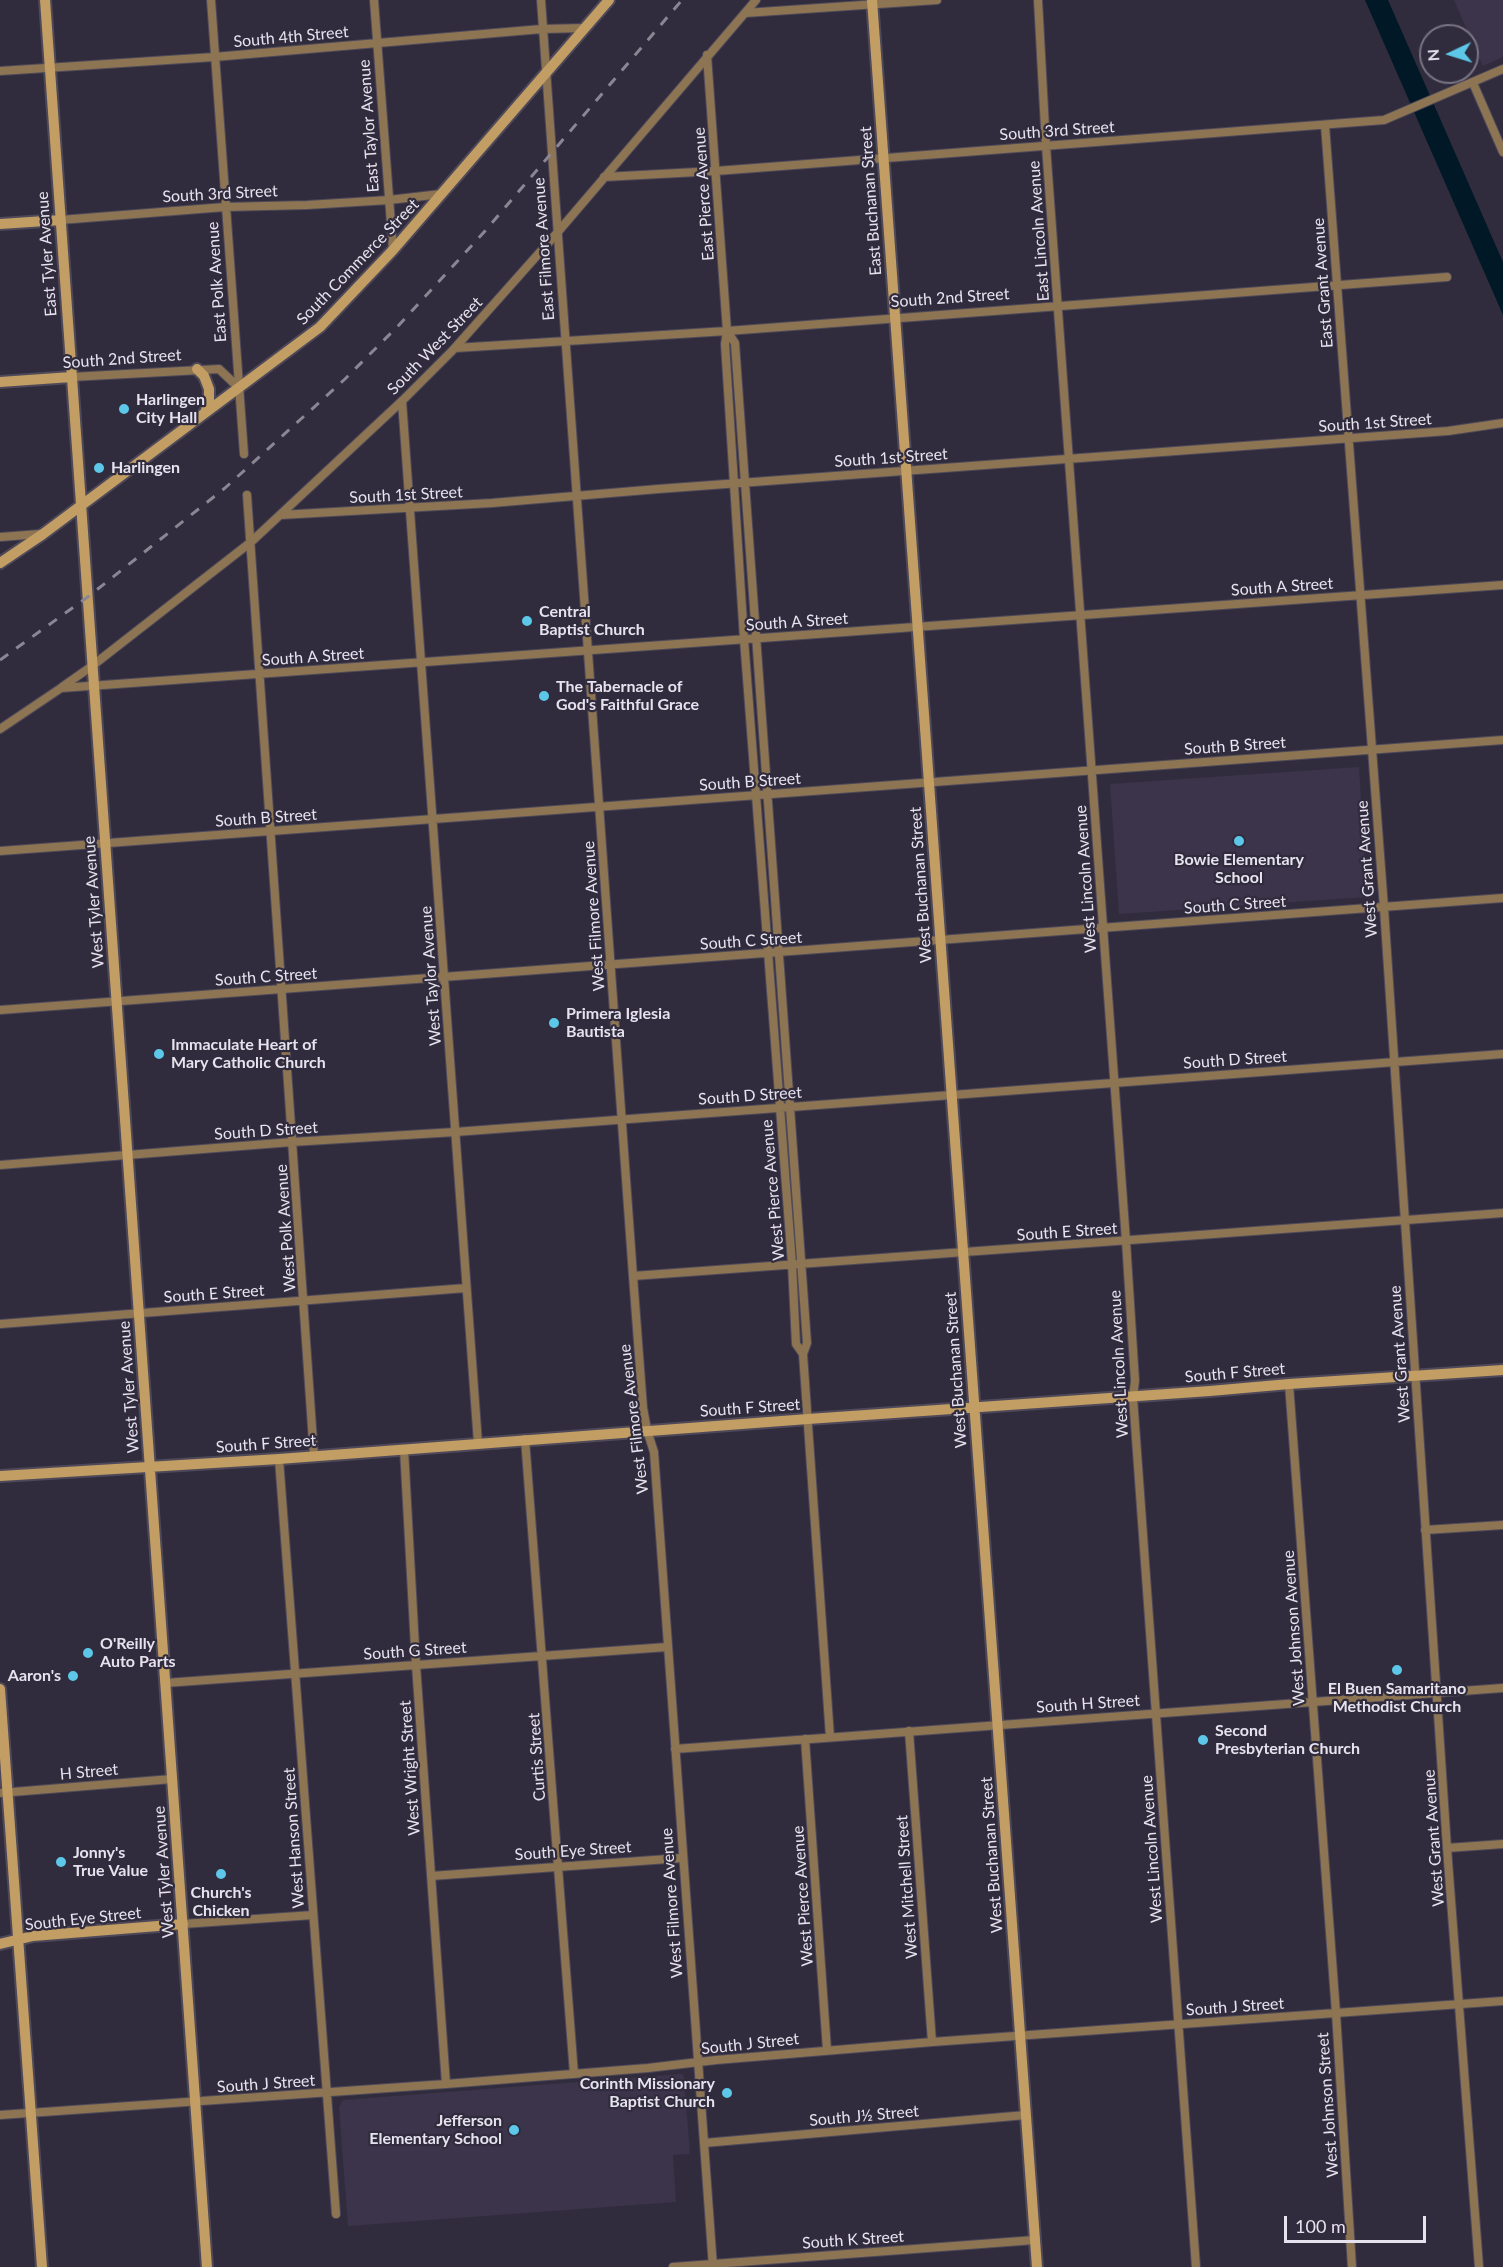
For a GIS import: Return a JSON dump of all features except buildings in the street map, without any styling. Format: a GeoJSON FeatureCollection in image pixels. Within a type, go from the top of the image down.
{"type":"FeatureCollection","features":[{"type":"Feature","properties":{"kind":"street","name":"East Tyler Avenue"},"geometry":{"type":"LineString","coordinates":[[45,0],[80,505]]}},
{"type":"Feature","properties":{"kind":"street","name":"East Polk Avenue"},"geometry":{"type":"LineString","coordinates":[[211,0],[244,454]]}},
{"type":"Feature","properties":{"kind":"street","name":"East Taylor Avenue"},"geometry":{"type":"LineString","coordinates":[[374,0],[393,250]]}},
{"type":"Feature","properties":{"kind":"street","name":"East Filmore Avenue"},"geometry":{"type":"LineString","coordinates":[[541,0],[556,233],[577,496]]}},
{"type":"Feature","properties":{"kind":"street","name":"South Commerce Street"},"geometry":{"type":"LineString","coordinates":[[0,563],[43,534],[320,327],[393,250],[609,0]]}},
{"type":"Feature","properties":{"kind":"street","name":"South West Street"},"geometry":{"type":"LineString","coordinates":[[61,688],[250,542],[402,401],[455,348],[756,0]]}},
{"type":"Feature","properties":{"kind":"street"},"geometry":{"type":"LineString","coordinates":[[745,13],[872,2],[937,0]]}},
{"type":"Feature","properties":{"kind":"street","name":"East Lincoln Avenue"},"geometry":{"type":"LineString","coordinates":[[1038,0],[1046,146],[1069,459]]}},
{"type":"Feature","properties":{"kind":"street","name":"East Buchanan Street"},"geometry":{"type":"LineString","coordinates":[[872,2],[907,471]]}},
{"type":"Feature","properties":{"kind":"street","name":"South 4th Street"},"geometry":{"type":"LineString","coordinates":[[0,71],[214,57],[585,27]]}},
{"type":"Feature","properties":{"kind":"street","name":"East Pierce Avenue"},"geometry":{"type":"LineString","coordinates":[[707,55],[728,331],[725,344],[733,483]]}},
{"type":"Feature","properties":{"kind":"street","name":"South 3rd Street"},"geometry":{"type":"LineString","coordinates":[[1479,80],[1503,69]]}},
{"type":"Feature","properties":{"kind":"street","name":"South 3rd Street"},"geometry":{"type":"LineString","coordinates":[[604,177],[883,159],[1384,120],[1471,84]]}},
{"type":"Feature","properties":{"kind":"street"},"geometry":{"type":"LineString","coordinates":[[1473,84],[1503,152]]}},
{"type":"Feature","properties":{"kind":"street","name":"East Grant Avenue"},"geometry":{"type":"LineString","coordinates":[[1325,125],[1348,438]]}},
{"type":"Feature","properties":{"kind":"street","name":"South 3rd Street"},"geometry":{"type":"LineString","coordinates":[[0,224],[225,207],[389,200],[442,194]]}},
{"type":"Feature","properties":{"kind":"street","name":"South 2nd Street"},"geometry":{"type":"LineString","coordinates":[[455,348],[728,331],[1447,277]]}},
{"type":"Feature","properties":{"kind":"street","name":"East Pierce Avenue"},"geometry":{"type":"LineString","coordinates":[[728,331],[735,343],[745,483]]}},
{"type":"Feature","properties":{"kind":"street"},"geometry":{"type":"LineString","coordinates":[[197,369],[204,376],[208,389],[209,401],[205,413]]}},
{"type":"Feature","properties":{"kind":"street","name":"South 2nd Street"},"geometry":{"type":"LineString","coordinates":[[0,382],[219,369],[238,387]]}},
{"type":"Feature","properties":{"kind":"street"},"geometry":{"type":"LineString","coordinates":[[402,401],[411,508]]}},
{"type":"Feature","properties":{"kind":"street","name":"South 1st Street"},"geometry":{"type":"LineString","coordinates":[[280,515],[411,508],[1448,431],[1503,423]]}},
{"type":"Feature","properties":{"kind":"street","name":"West Grant Avenue"},"geometry":{"type":"LineString","coordinates":[[1348,438],[1384,908],[1447,1848],[1479,2267]]}},
{"type":"Feature","properties":{"kind":"street","name":"West Lincoln Avenue"},"geometry":{"type":"LineString","coordinates":[[1069,459],[1126,1241],[1135,1381],[1133,1397],[1155,1713],[1196,2267]]}},
{"type":"Feature","properties":{"kind":"street","name":"West Buchanan Street"},"geometry":{"type":"LineString","coordinates":[[907,471],[916,627],[1037,2267]]}},
{"type":"Feature","properties":{"kind":"street","name":"West Pierce Avenue"},"geometry":{"type":"LineString","coordinates":[[733,483],[758,794],[796,1344],[803,1354]]}},
{"type":"Feature","properties":{"kind":"street","name":"West Pierce Avenue"},"geometry":{"type":"LineString","coordinates":[[745,483],[802,1264],[807,1343],[803,1354],[830,1737]]}},
{"type":"Feature","properties":{"kind":"street","name":"West Polk Avenue"},"geometry":{"type":"LineString","coordinates":[[247,495],[305,1301],[314,1456]]}},
{"type":"Feature","properties":{"kind":"street","name":"West Filmore Avenue"},"geometry":{"type":"LineString","coordinates":[[577,496],[633,1276],[647,1430],[654,1452],[713,2266]]}},
{"type":"Feature","properties":{"kind":"street","name":"West Tyler Avenue"},"geometry":{"type":"LineString","coordinates":[[80,505],[207,2267]]}},
{"type":"Feature","properties":{"kind":"street","name":"West Taylor Avenue"},"geometry":{"type":"LineString","coordinates":[[411,508],[478,1443]]}},
{"type":"Feature","properties":{"kind":"street"},"geometry":{"type":"LineString","coordinates":[[0,537],[43,534]]}},
{"type":"Feature","properties":{"kind":"street","name":"South A Street"},"geometry":{"type":"LineString","coordinates":[[93,686],[1503,585]]}},
{"type":"Feature","properties":{"kind":"street"},"geometry":{"type":"LineString","coordinates":[[0,729],[61,688],[93,686]]}},
{"type":"Feature","properties":{"kind":"street","name":"South B Street"},"geometry":{"type":"LineString","coordinates":[[0,851],[1503,740]]}},
{"type":"Feature","properties":{"kind":"street","name":"South C Street"},"geometry":{"type":"LineString","coordinates":[[0,1010],[1503,898]]}},
{"type":"Feature","properties":{"kind":"street","name":"South D Street"},"geometry":{"type":"LineString","coordinates":[[0,1165],[1503,1054]]}},
{"type":"Feature","properties":{"kind":"street","name":"South E Street"},"geometry":{"type":"LineString","coordinates":[[633,1276],[1503,1213]]}},
{"type":"Feature","properties":{"kind":"street","name":"South E Street"},"geometry":{"type":"LineString","coordinates":[[0,1324],[466,1288]]}},
{"type":"Feature","properties":{"kind":"street","name":"South F Street"},"geometry":{"type":"LineString","coordinates":[[0,1476],[150,1465],[279,1459],[647,1430],[1133,1397],[1288,1383],[1503,1370]]}},
{"type":"Feature","properties":{"kind":"street","name":"West Johnson Avenue"},"geometry":{"type":"LineString","coordinates":[[1288,1383],[1336,2013]]}},
{"type":"Feature","properties":{"kind":"street","name":"Curtis Street"},"geometry":{"type":"LineString","coordinates":[[525,1439],[574,2074]]}},
{"type":"Feature","properties":{"kind":"street","name":"West Wright Street"},"geometry":{"type":"LineString","coordinates":[[404,1449],[416,1665],[446,2084]]}},
{"type":"Feature","properties":{"kind":"street","name":"West Hanson Street"},"geometry":{"type":"LineString","coordinates":[[279,1459],[336,2214]]}},
{"type":"Feature","properties":{"kind":"street"},"geometry":{"type":"LineString","coordinates":[[1425,1530],[1503,1525]]}},
{"type":"Feature","properties":{"kind":"street","name":"South G Street"},"geometry":{"type":"LineString","coordinates":[[165,1683],[667,1647]]}},
{"type":"Feature","properties":{"kind":"street","name":"South H Street"},"geometry":{"type":"LineString","coordinates":[[675,1749],[1503,1688]]}},
{"type":"Feature","properties":{"kind":"street"},"geometry":{"type":"LineString","coordinates":[[0,1689],[4,1793],[19,1941],[42,2267]]}},
{"type":"Feature","properties":{"kind":"street","name":"West Mitchell Street"},"geometry":{"type":"LineString","coordinates":[[909,1731],[932,2042]]}},
{"type":"Feature","properties":{"kind":"street","name":"West Pierce Avenue"},"geometry":{"type":"LineString","coordinates":[[805,1739],[828,2050]]}},
{"type":"Feature","properties":{"kind":"street","name":"H Street"},"geometry":{"type":"LineString","coordinates":[[4,1793],[172,1779]]}},
{"type":"Feature","properties":{"kind":"street"},"geometry":{"type":"LineString","coordinates":[[1447,1848],[1503,1844]]}},
{"type":"Feature","properties":{"kind":"street","name":"South Eye Street"},"geometry":{"type":"LineString","coordinates":[[431,1876],[682,1858]]}},
{"type":"Feature","properties":{"kind":"street","name":"South Eye Street"},"geometry":{"type":"LineString","coordinates":[[0,1944],[33,1936],[314,1915]]}},
{"type":"Feature","properties":{"kind":"street","name":"South J Street"},"geometry":{"type":"LineString","coordinates":[[0,2115],[446,2084],[828,2050],[1503,2001]]}},
{"type":"Feature","properties":{"kind":"street","name":"West Johnson Street"},"geometry":{"type":"LineString","coordinates":[[1336,2013],[1352,2267]]}},
{"type":"Feature","properties":{"kind":"street","name":"South J½ Street"},"geometry":{"type":"LineString","coordinates":[[704,2143],[1026,2115]]}},
{"type":"Feature","properties":{"kind":"street","name":"South K Street"},"geometry":{"type":"LineString","coordinates":[[673,2267],[713,2266],[1035,2240]]}},
{"type":"Feature","properties":{"kind":"shaded area"},"geometry":{"type":"Polygon","coordinates":[[[1454,0],[1503,0],[1503,57],[1483,66],[1479,57],[1479,24],[1465,24],[1454,0]]]}},
{"type":"Feature","properties":{"kind":"shaded area","name":"Bowie Elementary School"},"geometry":{"type":"Polygon","coordinates":[[[1359,767],[1367,897],[1119,914],[1110,784],[1359,767]]]}},
{"type":"Feature","properties":{"kind":"shaded area","name":"Jefferson Elementary School"},"geometry":{"type":"Polygon","coordinates":[[[682,2074],[690,2154],[673,2155],[676,2202],[348,2226],[339,2107],[343,2100],[682,2074]]]}},
{"type":"Feature","properties":{"kind":"water"},"geometry":{"type":"Polygon","coordinates":[[[1365,0],[1388,0],[1419,71],[1419,84],[1425,84],[1503,262],[1503,315],[1365,0]]]}},
{"type":"Feature","properties":{"kind":"railway"},"geometry":{"type":"LineString","coordinates":[[0,660],[89,596],[225,488],[345,379],[399,325],[485,231],[682,0]]}},
{"type":"Feature","properties":{"kind":"place","name":"Harlingen City Hall"},"geometry":{"type":"Point","coordinates":[124,409]}},
{"type":"Feature","properties":{"kind":"place","name":"Harlingen"},"geometry":{"type":"Point","coordinates":[99,468]}},
{"type":"Feature","properties":{"kind":"place","name":"Central Baptist Church"},"geometry":{"type":"Point","coordinates":[527,621]}},
{"type":"Feature","properties":{"kind":"place","name":"The Tabernacle of God's Faithful Grace"},"geometry":{"type":"Point","coordinates":[544,696]}},
{"type":"Feature","properties":{"kind":"place","name":"Bowie Elementary School"},"geometry":{"type":"Point","coordinates":[1239,841]}},
{"type":"Feature","properties":{"kind":"place","name":"Primera Iglesia Bautista"},"geometry":{"type":"Point","coordinates":[554,1023]}},
{"type":"Feature","properties":{"kind":"place","name":"Immaculate Heart of Mary Catholic Church"},"geometry":{"type":"Point","coordinates":[159,1054]}},
{"type":"Feature","properties":{"kind":"place","name":"O'Reilly Auto Parts"},"geometry":{"type":"Point","coordinates":[88,1653]}},
{"type":"Feature","properties":{"kind":"place","name":"El Buen Samaritano Methodist Church"},"geometry":{"type":"Point","coordinates":[1397,1670]}},
{"type":"Feature","properties":{"kind":"place","name":"Aaron's"},"geometry":{"type":"Point","coordinates":[73,1676]}},
{"type":"Feature","properties":{"kind":"place","name":"Second Presbyterian Church"},"geometry":{"type":"Point","coordinates":[1203,1740]}},
{"type":"Feature","properties":{"kind":"place","name":"Jonny's True Value"},"geometry":{"type":"Point","coordinates":[61,1862]}},
{"type":"Feature","properties":{"kind":"place","name":"Church's Chicken"},"geometry":{"type":"Point","coordinates":[221,1874]}},
{"type":"Feature","properties":{"kind":"place","name":"Corinth Missionary Baptist Church"},"geometry":{"type":"Point","coordinates":[727,2093]}},
{"type":"Feature","properties":{"kind":"place","name":"Jefferson Elementary School"},"geometry":{"type":"Point","coordinates":[514,2130]}}]}
